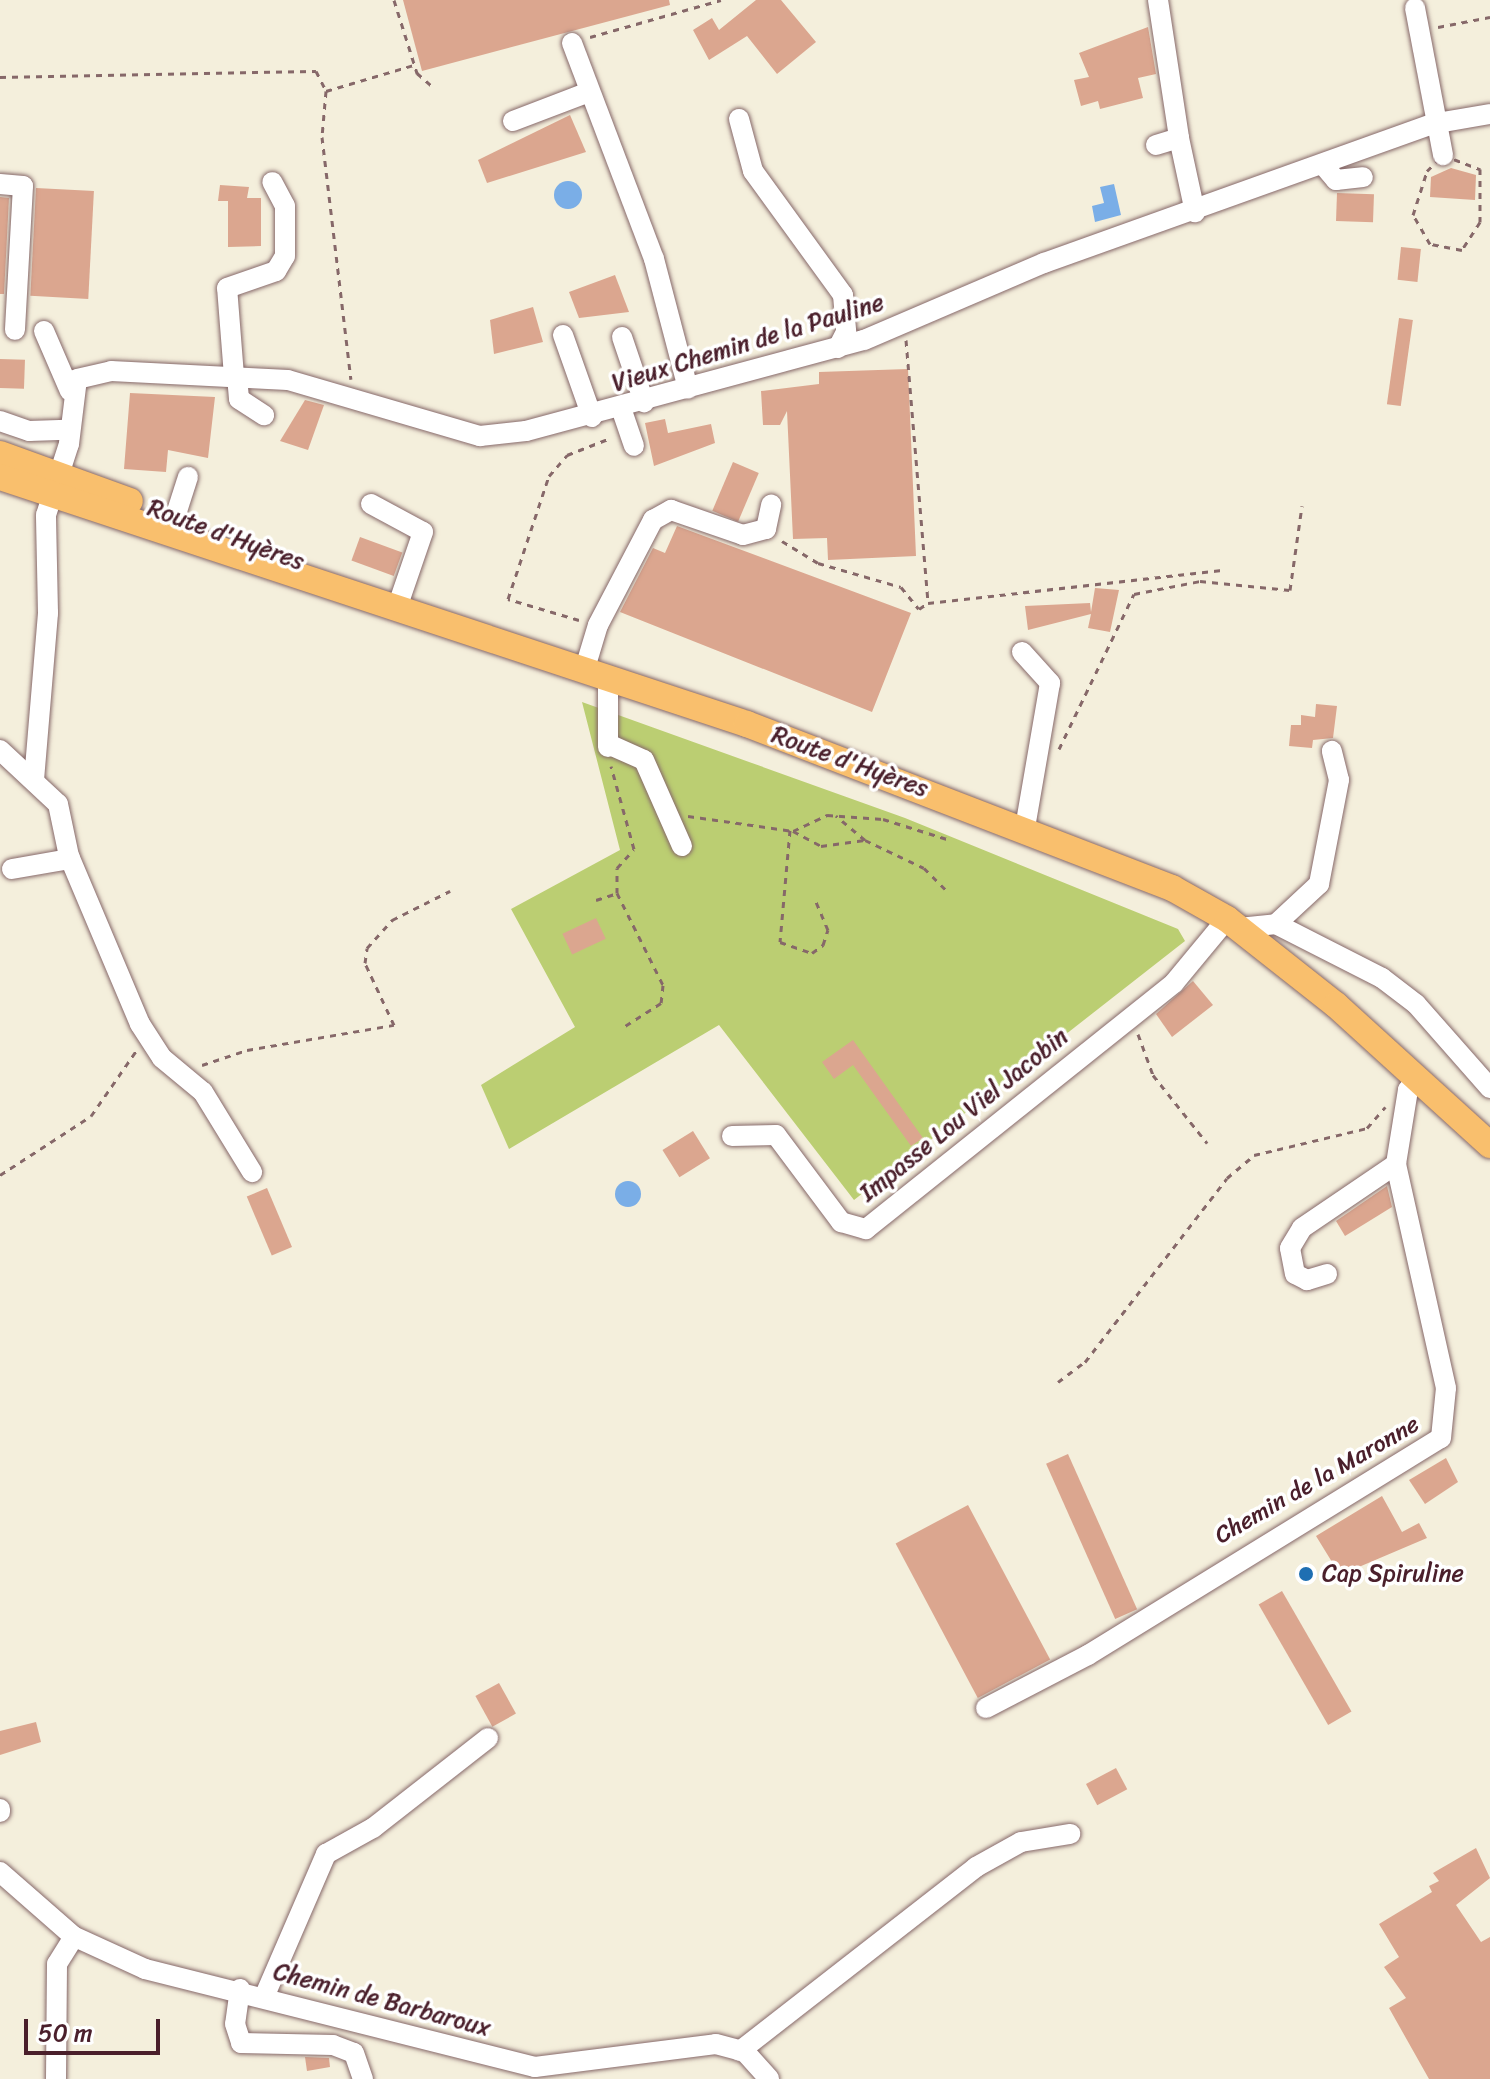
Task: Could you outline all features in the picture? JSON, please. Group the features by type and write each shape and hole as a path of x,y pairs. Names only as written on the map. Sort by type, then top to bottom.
{"main road":[{"name":"Route d'Hyères","path":"0,454 60,476 173,526 400,602 1025,827 1233,923 1417,1078 1490,1145"},
{"name":"Route d'Hyères","path":"0,477 60,476"}],"street":[{"path":"1158,0 1179,138 1195,212"},
{"path":"1415,8 1443,155"},
{"path":"572,43 654,259 688,389"},
{"path":"513,121 589,92"},
{"name":"Vieux Chemin de la Pauline","path":"70,391 77,379 111,371 288,380 480,436 592,417 838,348 889,330 1044,263 1325,167 1435,123 1490,114"},
{"path":"739,119 753,171 843,295 846,332 838,348"},
{"path":"1156,145 1179,138"},
{"path":"1325,167 1336,180 1363,177"},
{"path":"264,415 239,399 227,288 276,271 285,256 285,206 272,182"},
{"path":"0,184 23,186 15,330"},
{"path":"34,780 48,613 46,515 60,476 70,391 44,331"},
{"path":"563,335 592,417"},
{"path":"622,337 644,402"},
{"path":"621,408 634,446"},
{"path":"0,421 29,431 67,430"},
{"path":"173,526 188,477"},
{"path":"371,504 423,532 400,602"},
{"path":"682,846 644,760 608,745 597,672 598,625 653,520 671,510 743,535 766,529 771,505"},
{"path":"1022,652 1050,683 1038,775 1025,827"},
{"path":"0,750 58,804 70,859 140,1024 162,1058 185,1075 252,1172"},
{"path":"1276,924 1319,884 1339,780 1332,751"},
{"path":"12,869 70,859"},
{"path":"1233,923 1276,924 1382,978 1486,1076"},
{"name":"Impasse Lou Viel Jacobin","path":"732,1136 776,1135 841,1222 866,1229 1174,983 1233,923"},
{"name":"Chemin de la Maronne","path":"986,1708 1088,1655 1441,1438 1446,1388 1396,1164 1408,1090 1417,1078"},
{"path":"1327,1274 1307,1280 1295,1274 1290,1248 1302,1228 1396,1164"},
{"path":"265,1995 326,1854 373,1828 488,1738"},
{"path":"769,2079 740,2051 976,1867 1021,1842 1070,1834"},
{"name":"Chemin de Barbaroux","path":"0,1872 74,1937 145,1969 265,1995 535,2067 600,2070 700,2045 740,2051"},
{"path":"56,2079 57,1964 74,1937"},
{"path":"240,1989 235,2024 241,2043 333,2045 354,2053 363,2079"}],"path":[{"path":"394,0 414,65 433,87"},
{"path":"572,43 721,0"},
{"path":"1418,29 1490,17"},
{"path":"326,91 414,65"},
{"path":"0,77 316,71 326,91 322,137 353,398"},
{"path":"1443,155 1480,169 1480,222 1462,250 1430,244 1413,215 1427,171 1443,155"},
{"path":"889,330 912,348 928,603"},
{"path":"598,625 508,599 549,476 567,455 608,439"},
{"path":"1038,775 1052,768 1134,594 1200,581 1290,590 1302,506"},
{"path":"766,529 818,563 872,574 901,587 919,609 928,603 1224,570"},
{"path":"608,745 634,849 620,859 617,893 663,985 661,1003 622,1028"},
{"path":"668,816 731,817 792,831 821,846 865,840"},
{"path":"792,831 836,816 883,819 947,839"},
{"path":"836,816 865,840 924,868 948,892"},
{"path":"792,831 780,942 812,953 823,945 828,930 815,900"},
{"path":"185,1075 247,1050 394,1025 365,963 367,948 392,920 450,891"},
{"path":"596,900 617,893"},
{"path":"1125,1020 1146,1046 1153,1075 1207,1143"},
{"path":"0,1175 91,1116 132,1060 140,1024"},
{"path":"1058,1382 1085,1362 1227,1178 1254,1155 1367,1128 1387,1103"}],"green space":[{"path":"582,702 905,818 1178,929 1185,941 854,1200 719,1025 509,1149 481,1085 575,1027 511,909 620,850"}],"water":[{"path":"568,181 578,185 582,195 578,205 568,209 558,205 554,195 558,185"},
{"path":"1114,184 1121,215 1095,222 1092,206 1104,203 1100,187"},
{"path":"628,1181 637,1185 641,1194 637,1203 628,1207 619,1203 615,1194 619,1185"}],"building":[{"path":"403,0 669,0 670,5 422,71"},
{"path":"756,0 781,0 816,42 777,74 747,36 709,60 693,30 712,18 719,30"},
{"path":"1148,27 1156,74 1138,78 1143,98 1100,109 1098,101 1081,106 1074,80 1089,77 1079,53"},
{"path":"570,115 586,152 487,183 478,160"},
{"path":"1451,168 1476,175 1475,200 1430,197 1431,177"},
{"path":"220,185 249,187 247,198 261,198 261,246 228,247 228,201 218,201"},
{"path":"36,188 94,191 88,299 30,296"},
{"path":"1337,193 1374,194 1373,222 1336,221"},
{"path":"0,197 9,198 4,294 0,294"},
{"path":"1401,247 1421,249 1417,282 1398,280"},
{"path":"615,275 629,312 579,318 569,292"},
{"path":"533,307 543,342 494,354 490,320"},
{"path":"1399,318 1413,320 1401,406 1387,404"},
{"path":"0,359 25,360 24,389 0,388"},
{"path":"908,369 916,556 828,560 827,538 793,539 787,411 780,425 763,425 761,391 819,384 819,372"},
{"path":"130,393 215,397 208,458 168,450 166,472 124,469"},
{"path":"305,400 324,405 308,450 280,441"},
{"path":"665,419 668,433 711,424 715,443 654,466 645,423"},
{"path":"733,462 759,473 738,522 712,511"},
{"path":"677,526 911,613 872,712 620,612 653,548 665,553"},
{"path":"360,537 402,552 394,576 351,560"},
{"path":"1095,588 1119,590 1110,632 1088,628 1091,614 1028,630 1025,606 1090,603 1091,612"},
{"path":"1316,704 1337,706 1333,738 1313,740 1312,748 1289,746 1291,725 1301,725 1301,715 1315,717"},
{"path":"596,918 606,939 572,954 562,934"},
{"path":"1193,981 1213,1005 1172,1037 1156,1014"},
{"path":"853,1040 923,1138 911,1146 853,1065 834,1079 822,1062"},
{"path":"693,1131 710,1158 679,1177 662,1150"},
{"path":"1387,1186 1392,1207 1345,1236 1336,1221"},
{"path":"267,1188 292,1247 272,1256 247,1197"},
{"path":"1068,1454 1137,1609 1115,1619 1046,1464"},
{"path":"1446,1458 1458,1482 1425,1504 1409,1480"},
{"path":"1382,1496 1402,1532 1419,1523 1427,1538 1340,1575 1316,1536"},
{"path":"968,1505 1050,1660 978,1698 896,1543"},
{"path":"1282,1591 1352,1711 1328,1725 1259,1604"},
{"path":"499,1683 516,1714 492,1727 475,1696"},
{"path":"36,1722 41,1742 0,1755 0,1731"},
{"path":"1116,1768 1127,1789 1097,1805 1086,1784"},
{"path":"1476,1848 1490,1878 1456,1905 1481,1942 1490,1937 1490,2079 1429,2079 1389,2008 1406,1998 1384,1967 1399,1957 1379,1924 1432,1892 1429,1886 1439,1881 1433,1873"},
{"path":"305,2057 329,2058 330,2067 307,2071"}],"place":[{"name":"Cap Spiruline","path":"1306,1574"}]}
